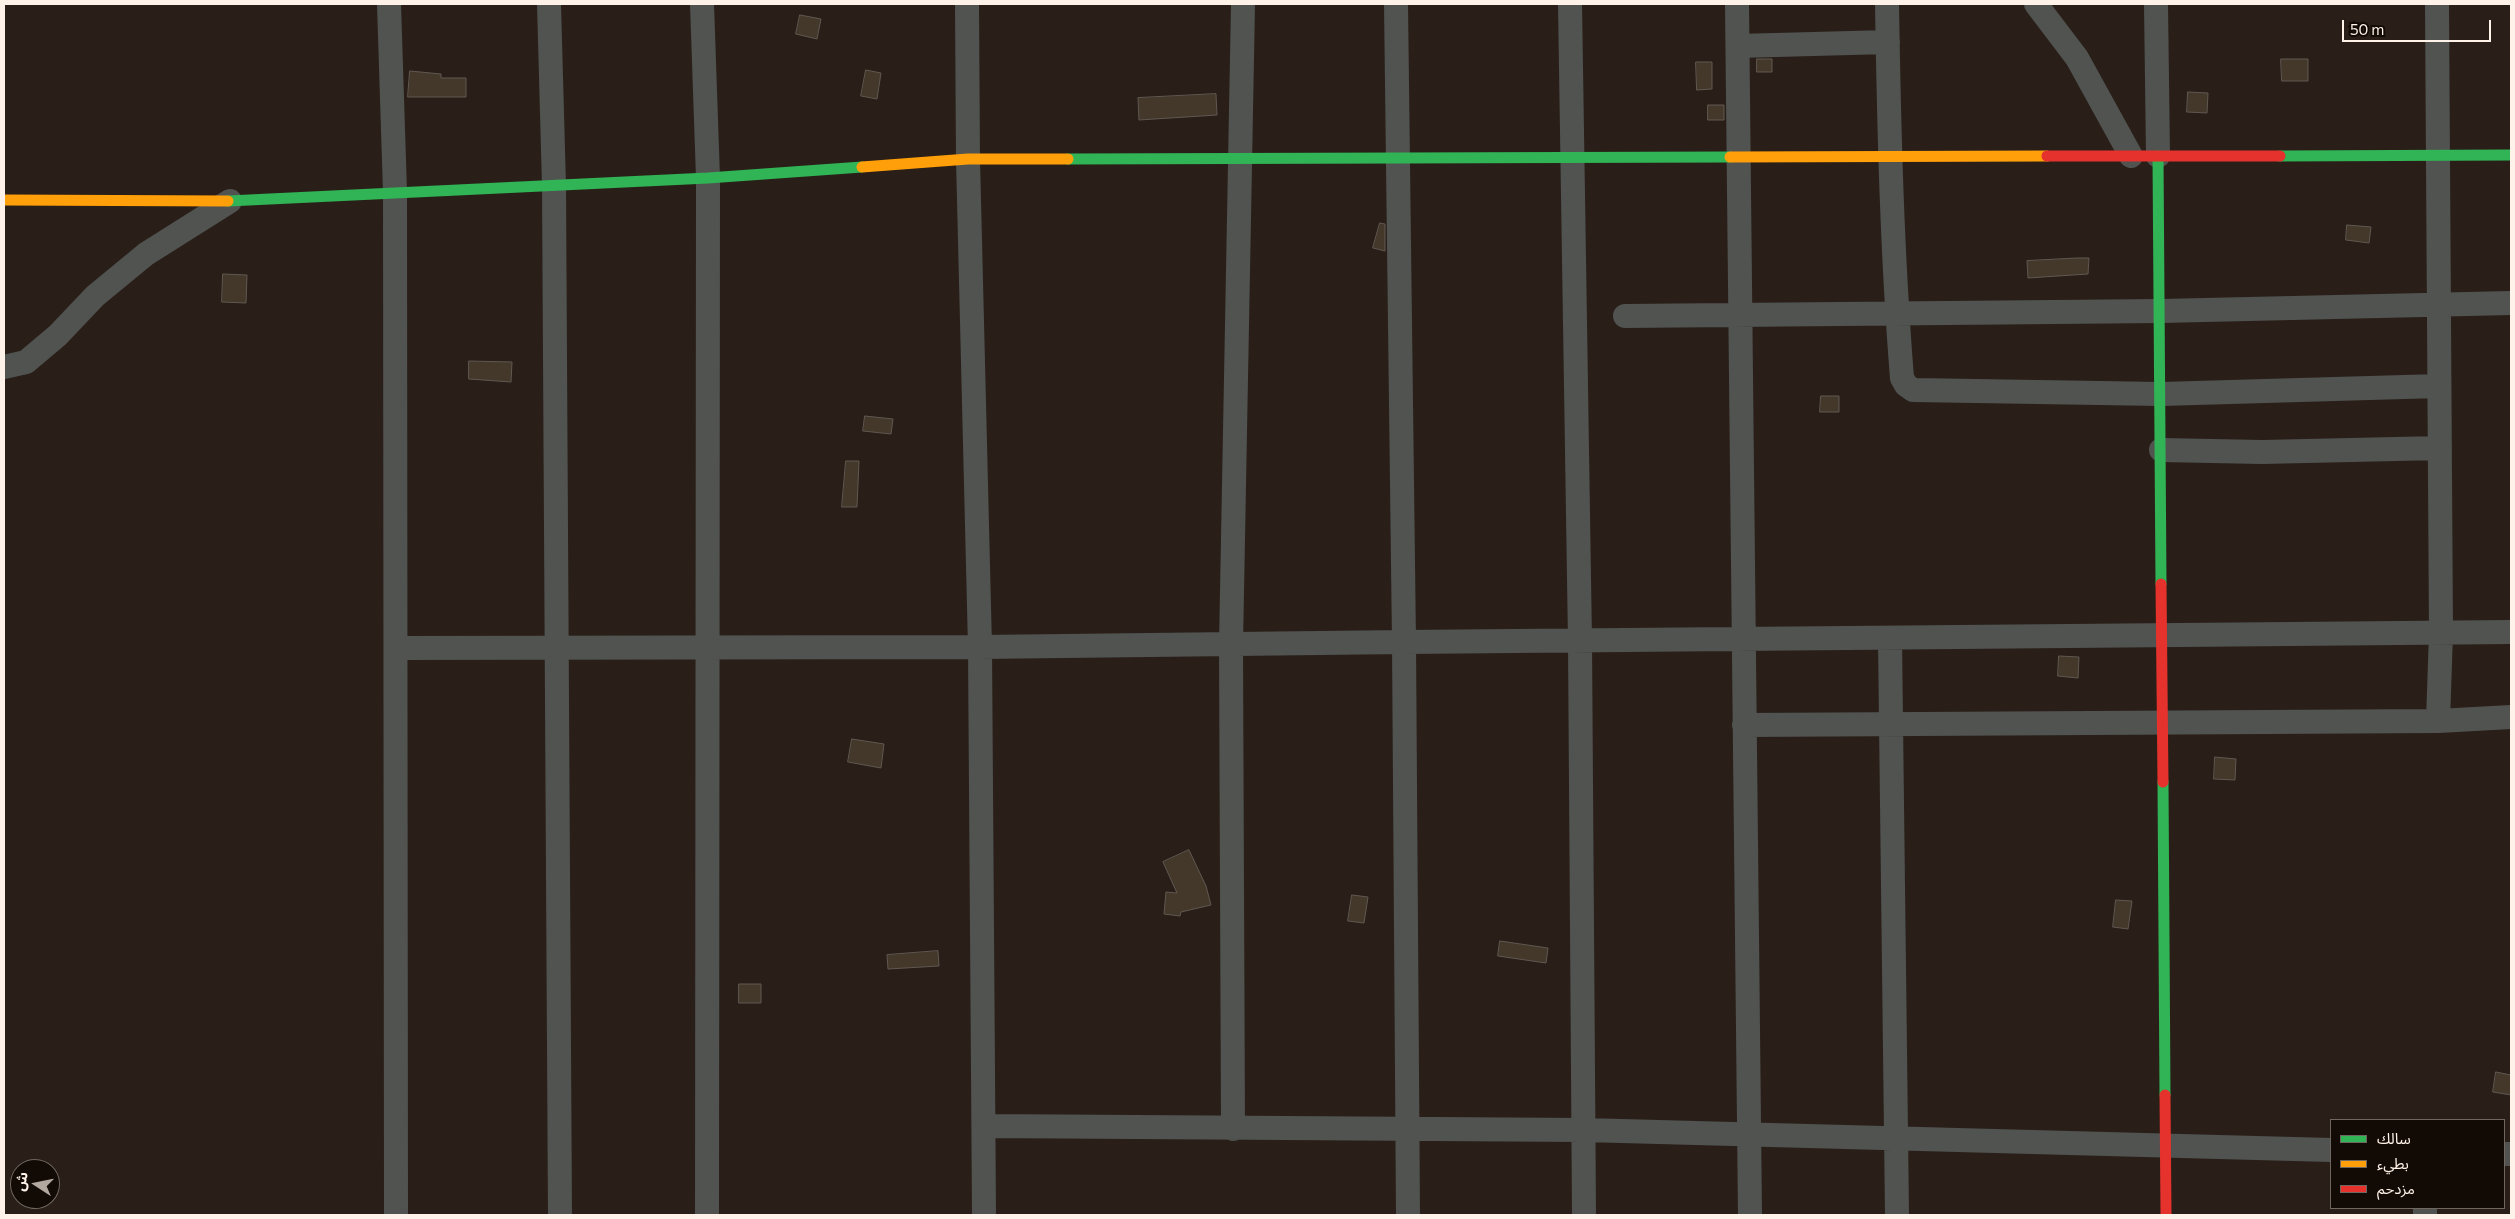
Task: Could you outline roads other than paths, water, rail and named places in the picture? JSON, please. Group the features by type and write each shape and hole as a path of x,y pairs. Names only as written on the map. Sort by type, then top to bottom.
{"street":[{"path":"389,4 395,192 397,648 396,1215"},
{"path":"550,4 554,186 560,1215"},
{"path":"702,4 708,178 707,1215"},
{"path":"967,4 968,159 980,648 985,1126 984,1215"},
{"path":"1233,1129 1231,646 1243,4"},
{"path":"1396,4 1409,1129 1408,1215"},
{"path":"1570,4 1580,641 1584,1215"},
{"path":"1737,4 1750,1215"},
{"path":"1887,4 1890,156 1897,312 1902,378 1906,385 1913,390 2161,394 2439,386"},
{"path":"2036,4 2076,58 2131,156"},
{"path":"2156,4 2161,310 2166,1215"},
{"path":"2437,4 2441,633 2438,721"},
{"path":"1738,46 1888,42"},
{"path":"4,200 230,201 708,178 968,159 2511,154"},
{"path":"4,368 26,362 58,336 94,296 146,254 230,201"},
{"path":"1625,316 1741,313 2161,310 2511,303"},
{"path":"2161,450 2262,452 2440,448"},
{"path":"397,648 980,648 1079,645 1231,646 1404,642 2511,632"},
{"path":"1890,639 1897,1215"},
{"path":"1744,725 2438,721 2511,717"},
{"path":"985,1126 1584,1130 2330,1150"}]}
